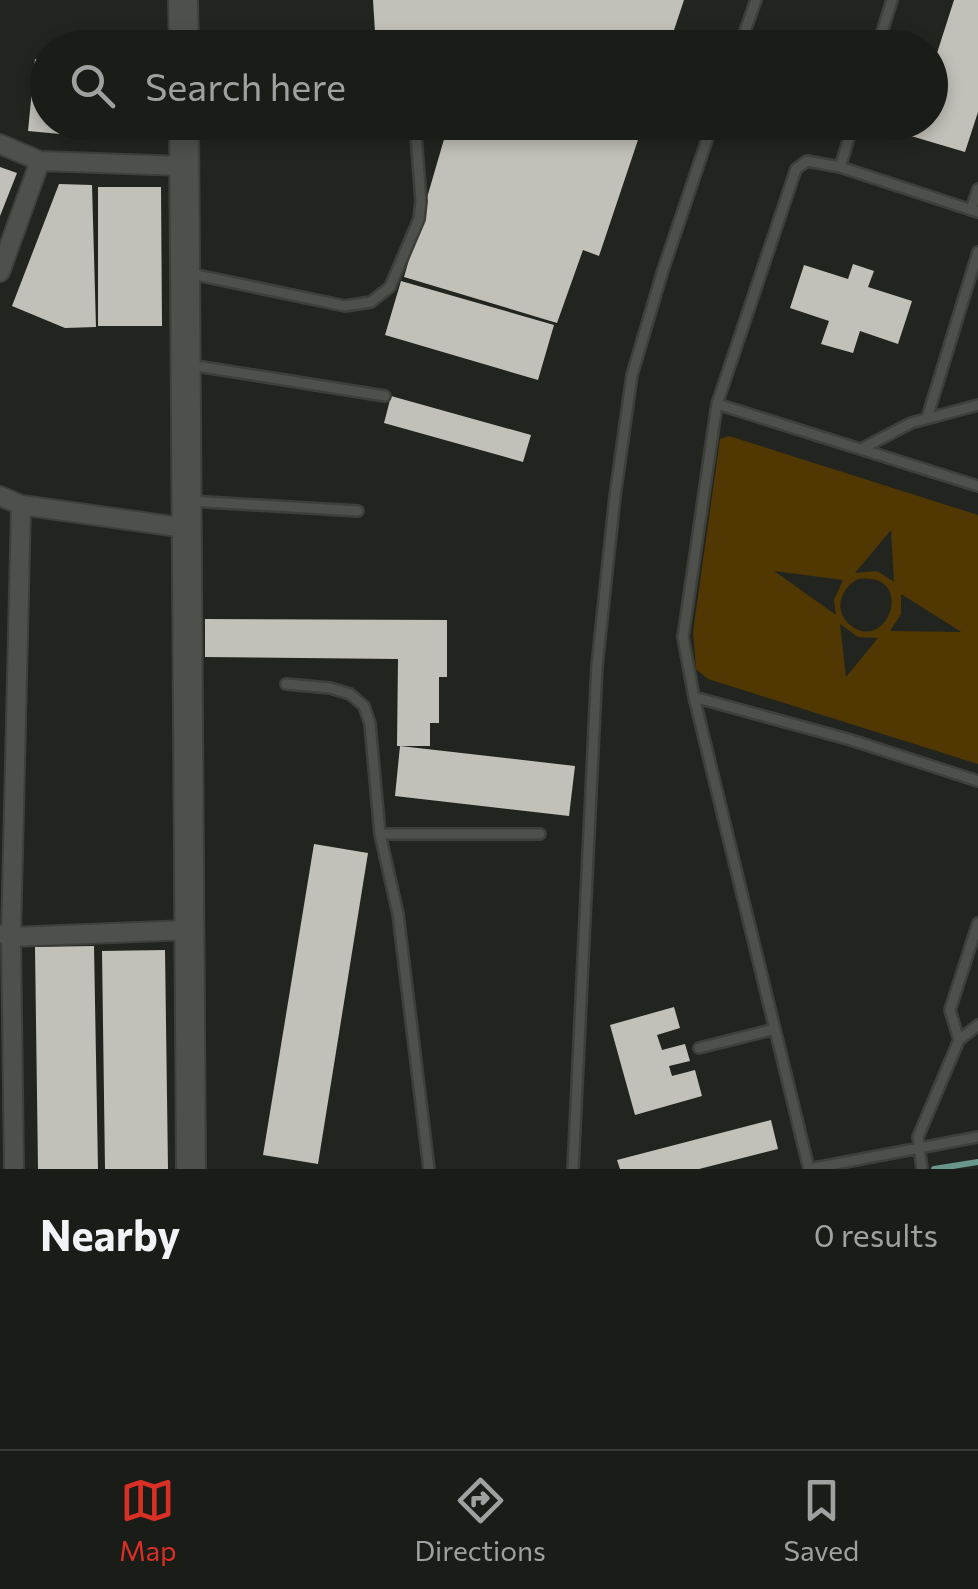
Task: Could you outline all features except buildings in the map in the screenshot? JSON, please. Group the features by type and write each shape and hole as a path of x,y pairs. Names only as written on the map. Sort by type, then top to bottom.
{"street":[{"path":"183,0 184,30"},
{"path":"184,140 190,1169"},
{"path":"0,144 40,161 184,166"},
{"path":"0,272 40,161"},
{"path":"0,496 20,505 186,515"},
{"path":"14,1169 6,934 20,505"},
{"path":"6,934 188,930"}],"lane":[{"path":"745,30 756,0"},
{"path":"883,30 892,0"},
{"path":"185,273 345,306 371,302 390,287 419,219 416,140"},
{"path":"573,1169 598,666 618,479 632,375 662,270 708,140"},
{"path":"840,167 848,140"},
{"path":"978,189 974,211 840,167 807,160 796,168 717,404 683,637 694,697 809,1169 978,1137"},
{"path":"928,418 978,252"},
{"path":"186,364 385,396"},
{"path":"717,404 978,486"},
{"path":"861,449 911,422 978,405"},
{"path":"186,515 358,511"},
{"path":"286,684 350,694 364,706 370,724 380,834 398,914 429,1169"},
{"path":"694,697 850,740 978,781"},
{"path":"380,834 540,834"},
{"path":"958,1040 950,1010 978,923"},
{"path":"922,1165 918,1137 958,1040 978,1025"},
{"path":"700,1048 775,1029"},
{"path":"855,1159 867,1169"}],"shaded area":[{"path":"729,436 978,515 978,764 708,679 696,669 693,632 720,439","holes":["891,530 894,582 877,571 855,573","774,571 843,580 834,600 836,615","858,579 876,580 887,587 892,598 890,611 875,630 863,631 849,624 841,612 843,593","901,594 961,632 890,631 901,614","840,624 858,637 878,638 846,677"]}],"waterway":[{"path":"934,1169 978,1162"}]}
